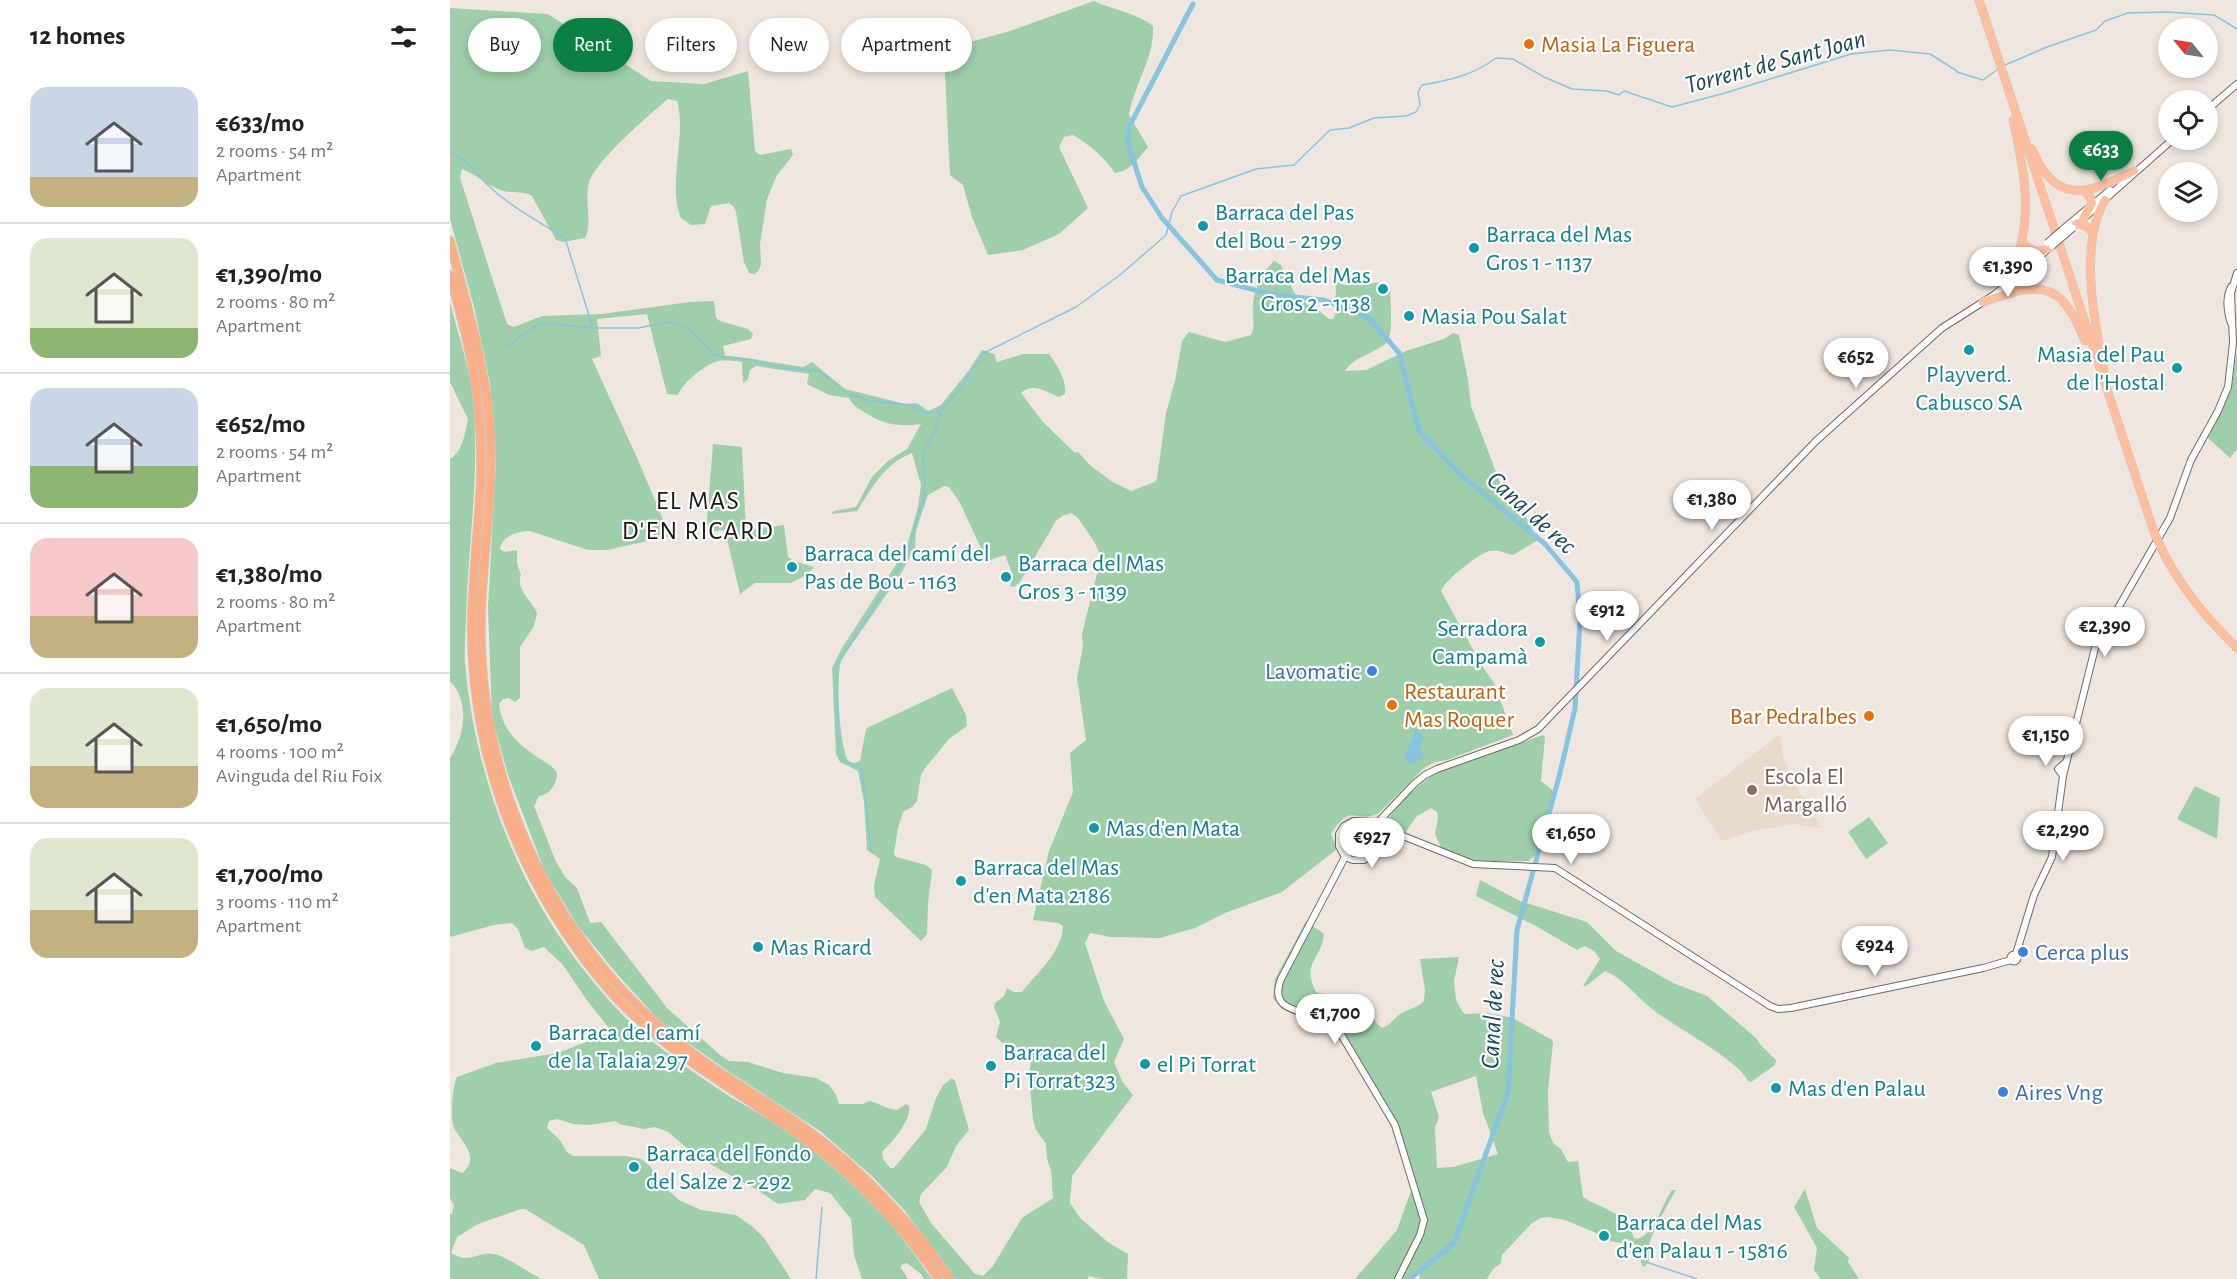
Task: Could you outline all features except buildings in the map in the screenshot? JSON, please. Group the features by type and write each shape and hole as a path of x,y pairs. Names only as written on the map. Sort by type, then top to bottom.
{"highway":[{"path":"1979,0 2154,532 2186,592 2237,648"},
{"path":"2003,75 2033,151 2045,175 2056,185 2065,189 2084,191 2134,171"},
{"path":"2003,75 2022,161 2024,214 2023,243 2016,262 2005,280"},
{"path":"2059,233 2076,224 2091,206 2090,197 2084,191"},
{"path":"2105,200 2092,232 2091,265 2097,332 2110,403"},
{"path":"2076,224 2087,227 2092,232"},
{"path":"450,241 480,355 490,430 489,506 481,616 485,694 496,757 510,804 527,846 570,923 600,964 636,1003 681,1045 808,1130 853,1166 904,1218 950,1279"},
{"path":"2023,243 2035,254"},
{"path":"2051,245 2035,254 2019,274 2023,284 2054,294 2068,306 2081,330 2110,403"},
{"path":"450,275 472,361 480,428 480,504 472,617 472,648 477,701 486,751 500,801 532,876 576,948 603,982 633,1013 674,1051 828,1157 895,1221 939,1279"},
{"path":"1983,302 2032,288"}],"street":[{"path":"2218,100 2237,84"},
{"path":"2076,224 2091,206 2160,150"},
{"path":"1968,310 1983,302 2019,274 2105,200 2125,179"},
{"path":"2051,245 2059,233"},
{"path":"1398,1279 1423,1228 1422,1213 1395,1125 1336,1026 1321,1017 1286,1007 1280,1003 1277,996 1277,988 1281,979 1345,856 1425,775 1529,735 1576,691 1816,441 1942,328 1968,310 2035,254"},
{"path":"1359,861 1345,856 1339,846 1344,826 1353,821 1372,822 1473,864 1555,868 1778,1009 1997,964 2013,957 2034,896 2052,857 2058,829 2063,776 2095,648 2170,518 2191,460 2218,411 2228,387 2235,329 2227,295 2234,284 2237,273"},
{"path":"1375,825 1379,840"},
{"path":"1332,882 1351,863 1373,855 1379,840 1388,830"}],"shaded area":[{"name":"Escola El Margalló","path":"1780,734 1783,757 1790,777 1822,829 1794,824 1755,830 1722,841 1695,799"}],"green space":[{"path":"1094,1 1133,15 1153,26 1151,49 1129,115 1148,147 1129,167 1115,173 1085,143 1073,135 1064,137 1059,147 1088,208 1059,234 1023,250 988,255 972,217 963,185 950,175 945,72 972,72 972,42 1010,31"},
{"path":"450,8 548,14 554,18 553,72 633,72 633,69 651,81 704,84 748,71 755,151 760,155 791,149 793,155 777,175 767,199 760,244 761,264 755,274 749,273 744,262 736,212 729,203 711,206 705,224 691,225 681,218 676,191 680,129 677,101 668,99 648,116 612,151 593,174 588,190 588,225 585,238 563,242 556,240 532,196 500,190 462,169 460,178 507,324 514,327 542,316 602,314 714,301 716,318 748,329 753,334 751,339 723,346 725,356 803,367 812,362 845,389 905,404 917,403 928,411 941,405 982,350 994,354 997,362 1023,354 1049,354 1063,378 1065,394 1059,397 1035,388 1021,393 1043,422 1075,453 1078,452 1091,466 1111,481 1131,491 1155,482 1157,478 1166,413 1175,381 1182,341 1189,332 1225,342 1251,335 1254,325 1253,301 1256,288 1274,261 1281,265 1299,300 1312,305 1329,319 1333,319 1335,315 1336,282 1344,285 1362,282 1388,286 1391,309 1389,339 1383,346 1354,362 1345,371 1366,370 1406,351 1444,339 1453,333 1459,335 1471,406 1502,488 1510,486 1538,540 1513,555 1495,550 1484,553 1455,575 1441,591 1482,666 1494,683 1513,735 1447,760 1435,762 1424,768 1379,813 1364,817 1354,815 1344,818 1331,834 1337,849 1282,892 1225,913 1195,928 1160,938 1111,937 1090,933 1085,943 1104,1001 1124,1039 1114,1062 1122,1081 1133,1095 1072,1176 1070,1203 1081,1219 1109,1243 1128,1254 1127,1279 1102,1279 1089,1276 1088,1279 955,1279 905,1211 873,1177 820,1131 678,1036 657,1018 616,973 578,926 545,872 508,775 492,717 488,607 496,462 490,383 474,307 450,219","holes":["647,314 667,394 678,395 689,380 713,363 721,360 742,362 743,383 748,379 750,370 756,366 809,374 807,384 829,395 849,398 856,407 879,420 899,425 921,424 907,449 888,461 872,477 856,507 834,511 831,514 857,511 886,470 912,453 921,485 918,507 906,549 842,648 832,668 836,754 840,762 858,771 864,802 867,850 880,859 874,886 875,897 921,941 927,934 932,870 926,865 896,857 894,853 898,828 903,812 917,801 921,774 949,739 967,726 966,715 952,688 866,729 860,761 854,763 848,761 842,740 839,712 841,660 900,575 915,548 916,531 928,495 944,486 949,487 959,501 987,561 1005,555 1013,575 1010,586 1014,587 1020,582 1056,521 1071,513 1078,518 1095,543 1101,558 1082,634 1083,646 1077,678 1086,740 1070,753 1073,792 1049,851 1033,920 1058,923 1063,926 1062,935 1054,953 1022,992 1014,992 1007,988 1004,996 995,1003 994,1007 1000,1022 996,1037 1009,1049 1025,1046 1031,1060 1029,1078 1033,1119 1036,1130 1046,1144 1053,1198 1022,1218 993,1266 983,1276 975,1274 931,1223 919,1202 921,1194 947,1167 956,1146 969,1130 955,1081 952,1078 943,1085 936,1098 926,1129 894,1168 890,1168 883,1159 882,1152 904,1124 909,1111 909,1106 906,1104 897,1110 869,1101 863,1104 839,1104 829,1085 816,1078 783,1073 748,1062 729,1061 720,1055 667,1008 601,922 590,923 577,888 566,878 556,862 534,806 539,796 552,788 557,773 513,737 501,714 499,704 503,699 509,698 515,702 520,698 520,647 534,626 537,613 520,585 521,575 517,563 517,550 505,552 500,549 501,544 516,533 530,531 588,550 607,550 670,536 592,359 601,356 597,319"]},
{"path":"450,302 468,370 474,411 475,462 465,651 470,706 490,790 504,831 522,870 542,909 565,945 612,1004 628,1020 686,1067 770,1120 834,1168 890,1223 932,1279 924,1279 907,1263 901,1265 901,1268 908,1279 862,1279 854,1255 851,1219 830,1193 815,1189 805,1200 778,1204 699,1158 668,1132 655,1127 644,1129 619,1124 616,1121 589,1125 573,1124 557,1119 549,1121 547,1128 573,1156 626,1156 641,1159 650,1166 661,1184 679,1200 701,1210 736,1215 764,1238 791,1279 599,1279 584,1245 525,1209 521,1209 478,1224 457,1237 451,1253 463,1258 488,1254 499,1255 542,1279 450,1279 450,1214 452,1214 454,1205 450,1198 450,1168 462,1173 470,1162 468,1150 453,1124 453,1095 457,1077 496,1063 558,1053 612,1032 563,965 544,947 532,951 525,948 518,929 512,923 494,925 450,937 450,758 462,729 463,708 461,698 450,681 450,459 461,447 468,419 450,382"},
{"path":"2237,351 2237,449 2230,458 2208,438 2231,390"},
{"path":"713,444 742,447 746,530 784,525 788,557 814,567 808,574 791,583 755,583 740,594 725,530 706,532"},
{"path":"1543,735 1545,737 1541,781 1555,792 1541,851 1528,861 1477,862 1441,848 1435,834 1437,812 1431,808 1416,817 1405,833 1387,827 1386,822 1404,798 1435,773"},
{"path":"2195,786 2220,798 2217,839 2177,819"},
{"path":"1869,817 1888,843 1866,859 1848,832"},
{"path":"1480,880 1520,901 1587,922 1616,951 1673,983 1707,996 1756,1038 1775,1059 1775,1065 1751,1082 1748,1081 1732,1063 1652,1009 1612,974 1605,971 1583,986 1600,959 1594,951 1585,946 1577,950 1536,926 1476,896"},
{"path":"1306,921 1324,934 1311,968 1312,982 1316,992 1362,1001 1382,1028 1405,1011 1424,1001 1425,990 1420,959 1459,957 1454,981 1456,1000 1465,1014 1488,1013 1513,1018 1552,1040 1548,1091 1549,1132 1553,1143 1561,1149 1568,1162 1578,1161 1583,1197 1620,1217 1637,1239 1653,1226 1670,1193 1676,1190 1653,1233 1649,1246 1649,1260 1644,1267 1641,1261 1645,1249 1638,1245 1608,1241 1596,1233 1565,1220 1548,1217 1540,1218 1531,1224 1502,1255 1501,1263 1493,1269 1487,1279 1419,1279 1420,1273 1417,1272 1410,1279 1355,1279 1397,1230 1412,1188 1384,1106 1331,1028 1282,1009 1273,998 1275,979","holes":["1476,1076 1483,1113 1498,1154 1453,1167 1437,1168 1435,1128 1439,1117 1431,1092"]},
{"path":"1805,1189 1817,1228 1849,1258 1848,1262 1859,1279 1821,1279 1814,1270 1817,1248 1794,1207"}],"water":[{"path":"1416,729 1424,737 1420,746 1423,757 1410,765 1404,758"}],"waterway":[{"name":"Canal de rec","path":"1193,4 1129,127 1128,143 1142,187 1162,218 1217,280 1274,295 1324,300 1369,318 1399,353 1419,431 1461,475 1545,544 1577,582 1580,620 1575,708 1560,773 1517,930 1508,1092 1454,1243 1410,1279"},
{"name":"Torrent de Sant Joan","path":"2005,65 2096,30 2105,21 2128,13 2167,12 2214,15 2237,29"},
{"name":"Torrent de Sant Joan","path":"506,347 540,323 595,328 638,328 669,322 689,329 714,355 752,360 778,367 819,371 849,394 868,400 909,405 927,414 942,410 984,353 1076,307 1120,275 1166,235 1172,212 1181,196 1256,169 1294,165 1330,130 1349,128 1374,118 1406,116 1416,112 1420,105 1418,92 1422,85 1461,76 1479,69 1496,58 1513,59 1544,77 1572,89 1607,91 1619,95 1624,91 1672,107 1851,54 1890,50 1930,54 1957,71"},
{"name":"Torrent de Sant Joan","path":"1957,72 1983,80 1998,69"},
{"path":"450,153 464,160 491,188 511,204 565,238 592,325"},
{"path":"871,850 862,769 845,761 839,753 836,667 902,563 912,540 925,496 923,454 934,434 941,412"},
{"path":"816,1279 822,1207"},
{"path":"1646,1262 1697,1279"}],"place":[{"name":"Masia La Figuera","path":"1529,44"},
{"name":"Barraca del Pas del Bou - 2199","path":"1203,226"},
{"name":"Barraca del Mas Gros 1 - 1137","path":"1474,248"},
{"name":"Barraca del Mas Gros 2 - 1138","path":"1383,289"},
{"name":"Masia Pou Salat","path":"1409,316"},
{"name":"Playverd. Cabusco SA","path":"1969,350"},
{"name":"Masia del Pau de l'Hostal","path":"2177,368"},
{"name":"Barraca del camí del Pas de Bou - 1163","path":"792,567"},
{"name":"Barraca del Mas Gros 3 - 1139","path":"1006,577"},
{"name":"Serradora Campamà","path":"1540,642"},
{"name":"Lavomatic","path":"1372,671"},
{"name":"Restaurant Mas Roquer","path":"1392,705"},
{"name":"Bar Pedralbes","path":"1869,716"},
{"name":"Escola El Margalló","path":"1752,790"},
{"name":"Mas d'en Mata","path":"1094,828"},
{"name":"Barraca del Mas d'en Mata 2186","path":"961,881"},
{"name":"Mas Ricard","path":"758,947"},
{"name":"Cerca plus","path":"2023,952"},
{"name":"Barraca del camí de la Talaia 297","path":"536,1046"},
{"name":"el Pi Torrat","path":"1145,1064"},
{"name":"Barraca del Pi Torrat 323","path":"991,1066"},
{"name":"Mas d'en Palau","path":"1776,1088"},
{"name":"Aires Vng","path":"2003,1092"},
{"name":"Barraca del Fondo del Salze 2 - 292","path":"634,1167"},
{"name":"Barraca del Mas d'en Palau 1 - 15816","path":"1604,1236"}],"district":[{"name":"EL MAS D'EN RICARD","path":"698,515"}]}
